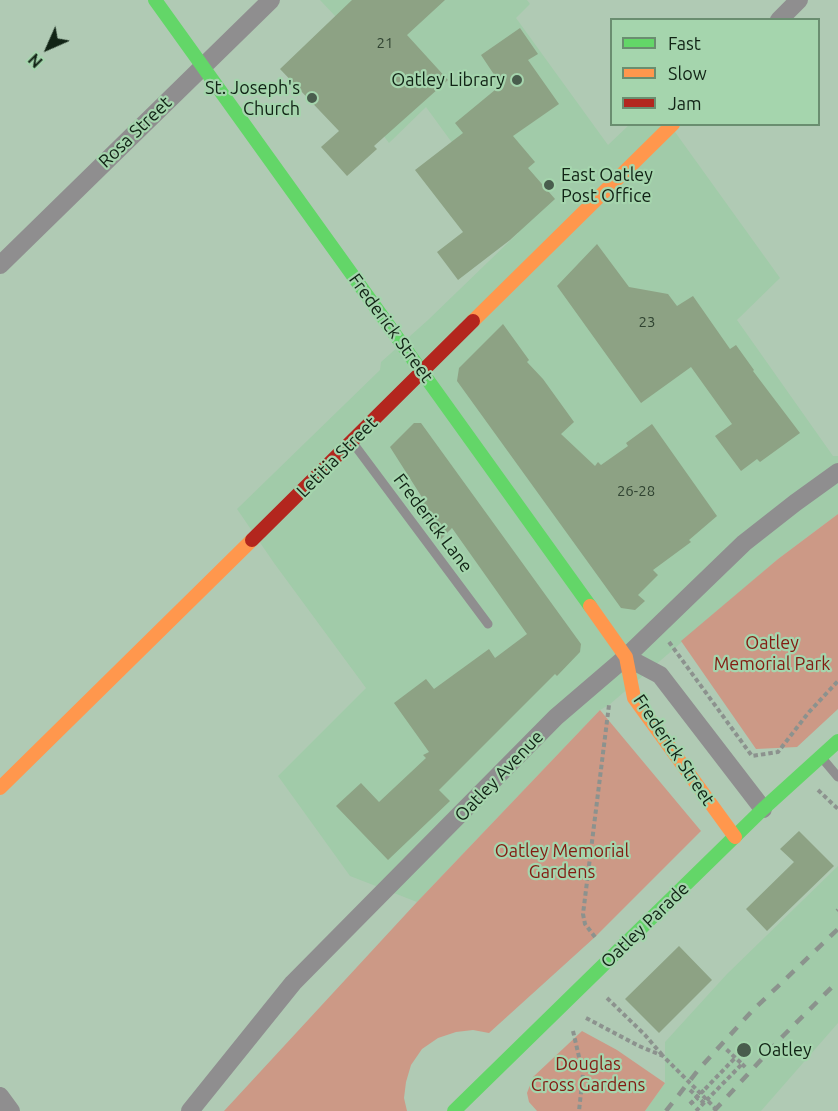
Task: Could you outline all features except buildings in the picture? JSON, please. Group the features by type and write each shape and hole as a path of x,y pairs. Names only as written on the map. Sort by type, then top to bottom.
{"street":[{"name":"Frederick Street","path":"155,0 626,657 634,698 735,837"},
{"name":"Rosa Street","path":"0,265 271,0"},
{"path":"781,18 799,0"},
{"name":"Letitia Street","path":"0,788 671,126"},
{"name":"Oatley Avenue","path":"190,1111 275,1004 332,942 556,717 626,657 744,543 838,472"},
{"name":"Frederick Street","path":"626,657 660,675 763,809"},
{"name":"Oatley Parade","path":"454,1111 473,1101 763,809 838,741"},
{"path":"0,1096 10,1111"}],"lane":[{"name":"Frederick Lane","path":"352,442 488,624"},
{"path":"820,757 838,777"}],"path":[{"path":"657,626 752,756 778,752 809,712 838,681"},
{"path":"595,937 585,924 583,915 609,705"},
{"path":"818,790 838,809"},
{"path":"607,998 699,1095 718,1111"},
{"path":"586,1018 663,1056"},
{"path":"573,1031 583,1074 579,1111"},
{"path":"725,1048 747,1069"},
{"path":"690,1104 735,1058"},
{"path":"696,1111 742,1064"},
{"path":"690,1090 699,1095 704,1103"}],"shaded area":[{"path":"320,0 527,0 530,4 516,18 608,145 628,126 671,126 780,278 737,320 833,456 838,456 838,514 778,559 609,705 600,710 417,902 350,876 278,776 366,688 237,509 380,370 381,362 518,233 426,107 389,143 355,97 384,68"},
{"path":"838,866 838,1023 761,1111 645,1111 665,1083 665,1042 727,974"}],"green space":[{"name":"Oatley Memorial Park","path":"838,514 838,709 797,747 756,749 681,641 778,559"},
{"name":"Oatley Memorial Gardens","path":"600,710 701,831 595,937 489,1033 473,1030 456,1032 438,1038 422,1049 411,1065 406,1082 404,1098 407,1111 224,1111 417,902"},
{"name":"Douglas Cross Gardens","path":"582,1031 617,1050 665,1083 645,1111 537,1111 529,1102 527,1093 533,1077"}],"railway":[{"path":"666,1111 699,1069 752,1011 838,929"},
{"path":"714,1111 782,1037 838,981"}],"traffic: fast":[{"path":"155,0 590,606"},
{"path":"454,1111 763,809 838,741"}],"traffic: slow":[{"path":"473,321 671,126"},
{"path":"0,788 252,540"},
{"path":"590,606 626,657 634,698 735,837"}],"traffic: jam":[{"path":"252,540 473,321"}],"place":[{"name":"Oatley Library","path":"517,80"},
{"name":"St. Joseph's Church","path":"312,98"},
{"name":"East Oatley Post Office","path":"549,185"},
{"name":"Oatley","path":"744,1050"}]}
